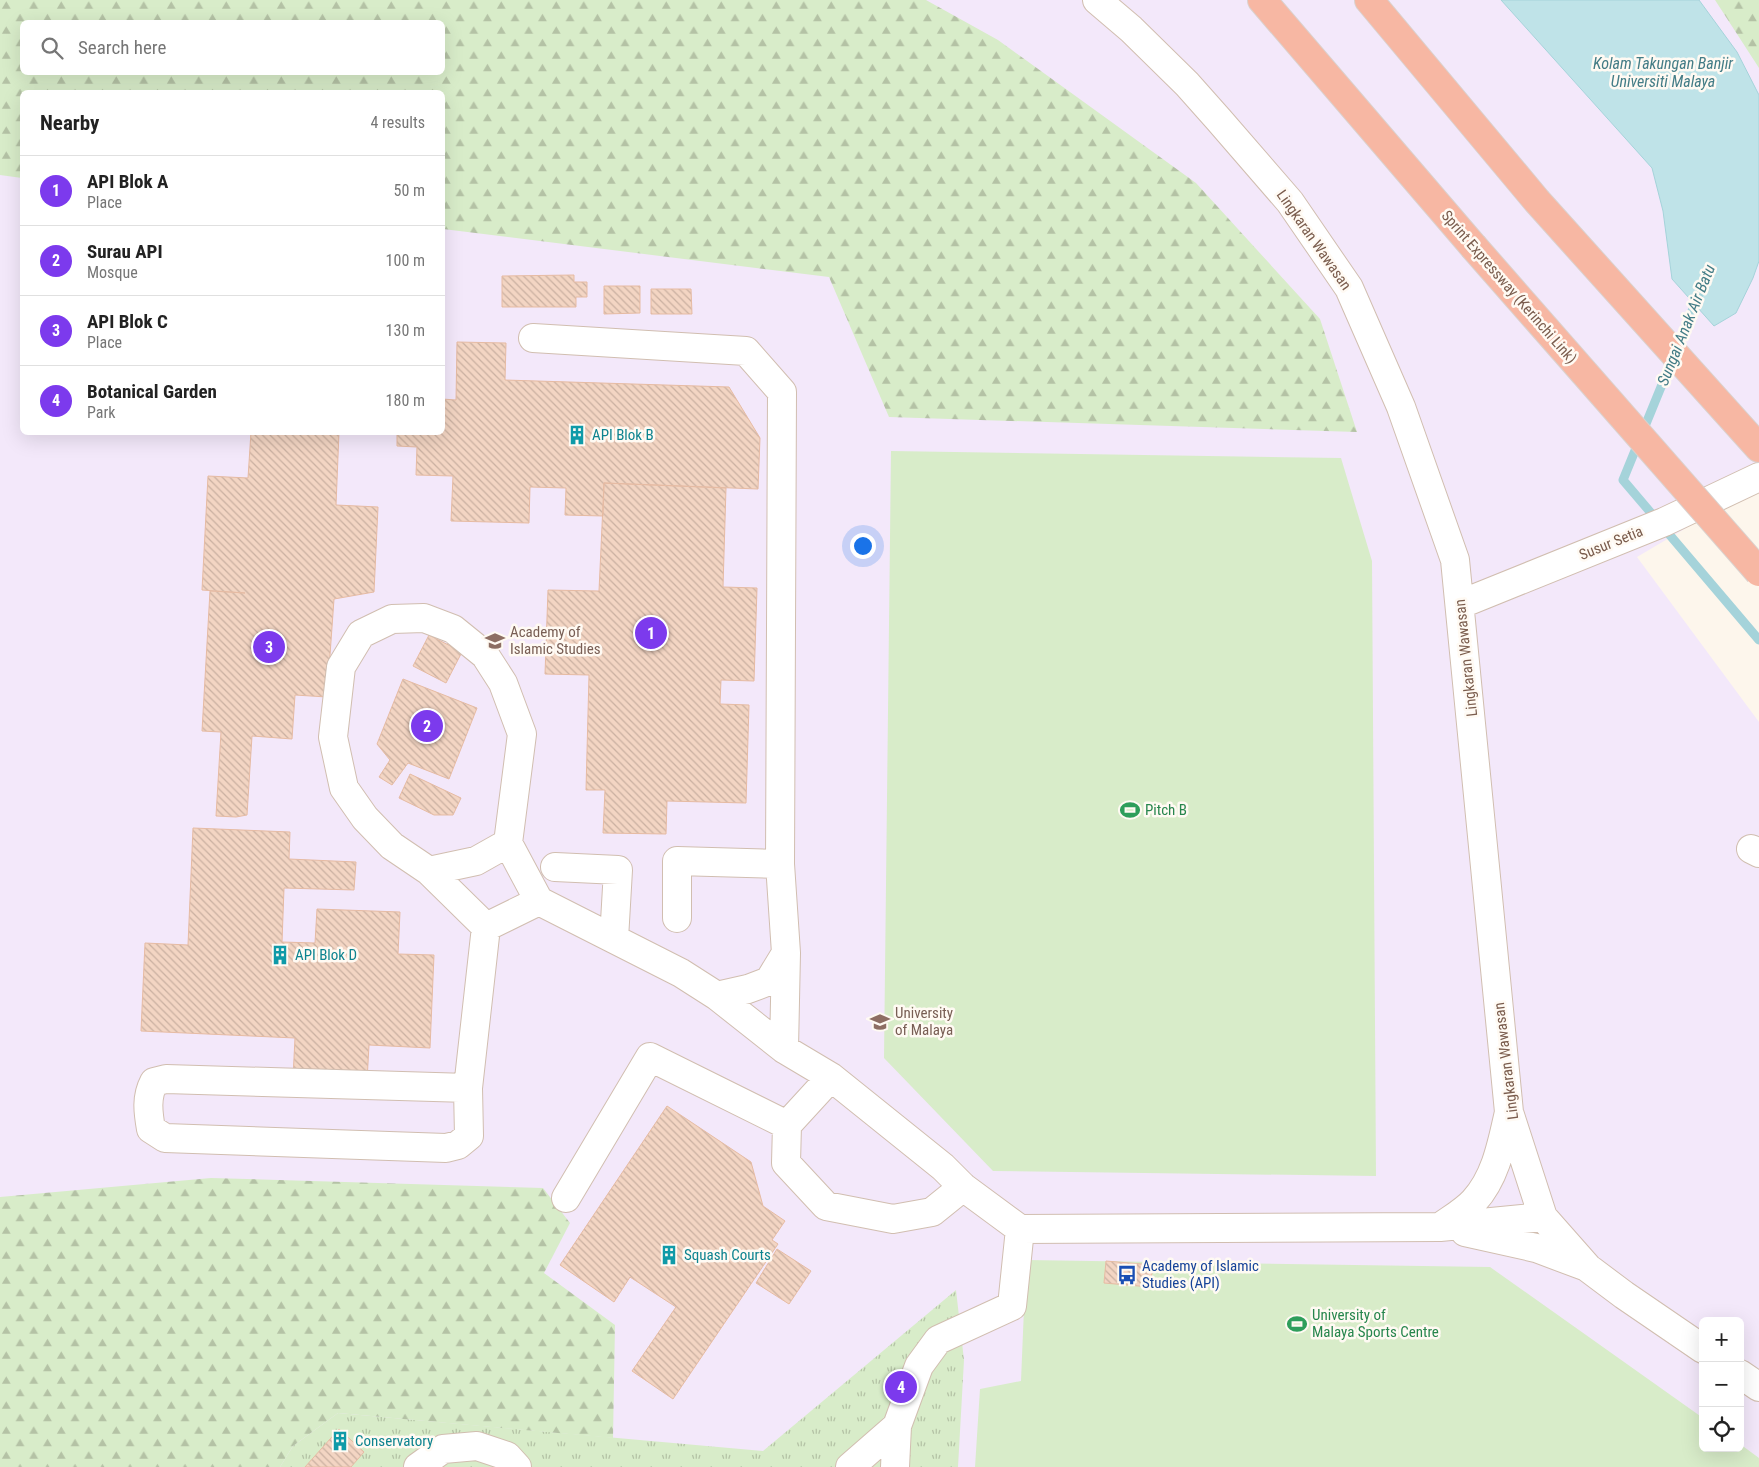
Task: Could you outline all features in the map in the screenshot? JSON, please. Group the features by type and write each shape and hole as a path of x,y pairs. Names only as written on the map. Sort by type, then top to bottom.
{"highway":[{"name":"Sprint Expressway (Kerinchi Link)","path":"1262,0 1473,246 1759,572"},
{"path":"1369,0 1536,201 1759,448"}],"street":[{"name":"Lingkaran Wawasan","path":"1100,1 1187,84 1219,120 1290,202 1349,288 1401,407 1456,560 1510,1112 1543,1217 1588,1268 1699,1346"},
{"path":"533,338 746,351 782,392 780,864 786,953 784,1049"},
{"name":"Susur Setia","path":"1461,604 1652,527 1759,477"},
{"path":"486,928 429,871 392,846 365,818 344,788 333,737 341,668 361,634 392,619 424,618 453,629 485,654 502,683 522,734 508,843 539,901 681,974 717,996 784,1049 831,1077 943,1167 963,1187 1020,1229 1440,1227 1543,1217"},
{"path":"429,871 476,861 508,843"},
{"path":"677,918 677,861 780,864"},
{"path":"554,867 618,870 614,939"},
{"path":"486,928 539,901"},
{"path":"468,1088 166,1079 154,1082 149,1091 148,1114 151,1128 165,1138 446,1148 458,1144 469,1136 468,1088 486,928"},
{"path":"717,996 748,989 769,981 786,953"},
{"path":"566,1198 650,1057 787,1125"},
{"path":"831,1077 787,1125 786,1163 826,1206 893,1220 932,1212 963,1187"},
{"path":"1440,1227 1473,1202 1488,1183 1502,1145 1510,1112"},
{"path":"1440,1227 1536,1248 1588,1268"},
{"path":"896,1467 897,1426 919,1366 938,1340 1012,1306 1020,1229"},
{"path":"1744,1377 1759,1387"},
{"path":"850,1467 897,1426"},
{"path":"418,1467 443,1450 477,1446 507,1456 517,1467"}],"shaded area":[{"name":"University of Malaya","path":"0,0 1759,0 1759,485 1637,557 1759,722 1759,1467 0,1467"}],"green space":[{"path":"0,0 926,0 998,40 1196,183 1320,319 1357,432 889,417 829,277 445,229 445,90 20,90 20,178 0,175"},
{"path":"1715,0 1759,0 1759,68"},
{"name":"Pitch B","path":"891,451 1341,458 1372,561 1376,1176 993,1171 884,1058"},
{"path":"211,1178 543,1188 570,1223 544,1273 615,1325 613,1438 338,1413 293,1446 280,1467 0,1467 0,1197"},
{"name":"University of Malaya Sports Centre","path":"1026,1260 1490,1267 1699,1415 1699,1452 1744,1452 1744,1447 1759,1458 1759,1467 975,1467 980,1389 1021,1381"},
{"path":"956,1290 964,1360 958,1467 280,1467 293,1446 338,1413 763,1451"}],"water":[{"name":"Kolam Takungan Banjir Universiti Malaya","path":"1501,0 1699,0 1737,52 1759,95 1759,261 1736,313 1714,326 1672,279 1663,211 1652,168"}],"building":[{"path":"574,275 574,282 587,282 587,297 576,297 576,307 502,307 502,276"},
{"path":"604,286 640,286 640,313 604,314"},
{"path":"651,289 691,289 692,314 651,314"},
{"name":"API Blok B","path":"457,342 506,343 505,380 729,387 760,438 758,489 604,483 603,516 565,515 566,488 530,487 529,523 451,521 453,476 416,475 417,447 397,446 397,435 445,435 445,399 456,400"},
{"path":"251,435 339,435 336,505 378,507 374,592 334,599 327,697 295,695 292,739 252,736 247,815 236,817 216,816 221,732 202,731 210,591 245,593 202,590 208,476 248,478"},
{"path":"604,483 726,488 723,587 757,588 754,681 721,680 720,704 749,705 746,803 667,801 666,834 603,833 605,790 586,790 589,675 545,674 548,590 599,591"},
{"path":"429,635 462,652 446,683 413,666"},
{"path":"403,679 477,708 449,779 408,763 392,785 379,777 390,760 377,744"},
{"path":"410,774 461,798 453,815 434,815 399,798"},
{"name":"API Blok D","path":"193,828 290,832 289,859 356,862 354,890 284,888 282,942 315,943 317,909 400,912 398,954 434,955 430,1048 369,1045 367,1081 293,1078 295,1038 141,1031 145,943 188,945"},
{"name":"Squash Courts","path":"667,1106 751,1162 763,1206 785,1221 772,1240 778,1244 673,1399 632,1371 676,1307 630,1277 614,1302 560,1265"},
{"path":"777,1249 811,1271 789,1304 756,1283"},
{"path":"1106,1261 1153,1265 1150,1287 1104,1283"},
{"name":"Conservatory","path":"339,1429 364,1452 351,1467 305,1467"}],"waterway":[{"name":"Sungai Anak Air Batu","path":"1699,294 1623,480 1759,640"}],"place":[{"name":"API Blok B","path":"577,435"},
{"name":"API Blok A","path":"651,633"},
{"name":"Academy of Islamic Studies","path":"495,641"},
{"name":"API Blok C","path":"269,647"},
{"name":"Surau API","path":"427,726"},
{"name":"Pitch B","path":"1130,810"},
{"name":"API Blok D","path":"280,955"},
{"name":"University of Malaya","path":"880,1022"},
{"name":"Squash Courts","path":"669,1255"},
{"name":"Academy of Islamic Studies (API)","path":"1127,1275"},
{"name":"University of Malaya Sports Centre","path":"1297,1324"},
{"name":"Botanical Garden","path":"901,1387"},
{"name":"Conservatory","path":"340,1441"}]}
